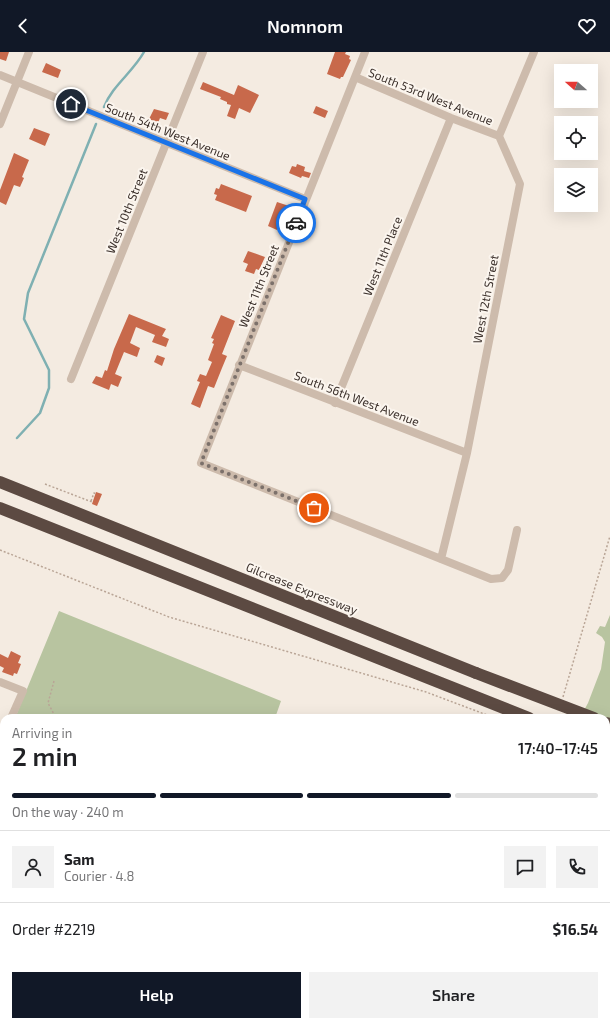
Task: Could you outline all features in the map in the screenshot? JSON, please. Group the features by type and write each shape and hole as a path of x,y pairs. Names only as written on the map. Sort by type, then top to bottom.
{"highway":[{"name":"Gilcrease Expressway","path":"0,482 476,673 584,714"},
{"path":"0,508 519,714"}],"street":[{"path":"0,124 29,52"},
{"name":"West 10th Street","path":"71,379 203,52"},
{"name":"West 11th Street","path":"365,52 305,199 201,463 441,559"},
{"path":"499,136 534,52"},
{"name":"South 54th West Avenue","path":"0,75 305,199"},
{"name":"South 53rd West Avenue","path":"355,77 451,118 499,136"},
{"name":"West 11th Place","path":"335,403 451,118"},
{"name":"West 12th Street","path":"441,559 467,453 520,184 499,136"},
{"name":"South 56th West Avenue","path":"239,365 467,453"},
{"path":"441,559 484,577 491,579 502,578 508,570 517,530"},
{"path":"0,682 23,691 13,714"}],"path":[{"path":"45,484 92,502 94,493 96,494"},
{"path":"562,703 610,536"},
{"path":"0,550 169,617 426,692 485,714"},
{"path":"54,681 48,703 54,714"}],"green space":[{"path":"59,611 281,701 276,714 17,714"},
{"path":"610,615 610,714 582,714 601,669 605,642 602,637 596,633 600,626 605,627"}],"building":[{"path":"0,52 9,52 6,61 0,59"},
{"path":"335,52 346,52 345,54 350,56 349,59 351,60 343,77 340,79 327,74"},
{"path":"46,63 61,70 58,78 42,72"},
{"path":"203,82 234,95 238,85 259,95 250,113 239,108 235,119 227,116 231,105 220,99 221,97 200,89"},
{"path":"316,106 328,111 325,118 313,113"},
{"path":"154,109 169,113 166,120 160,118 158,123 149,119"},
{"path":"34,128 50,134 45,146 29,139"},
{"path":"14,153 29,160 22,177 24,178 20,187 14,185 6,205 0,202 0,190"},
{"path":"297,164 305,167 304,171 311,173 309,178 302,176 301,178 289,173 292,166 296,167"},
{"path":"221,184 252,196 246,212 215,200 217,195 214,194 216,188 219,189"},
{"path":"277,202 289,206 284,219 282,218 277,230 268,226"},
{"path":"248,251 265,257 259,270 256,269 254,274 245,271 248,264 243,262"},
{"path":"129,314 166,329 162,336 169,339 166,347 152,342 155,335 136,327 130,343 140,348 137,357 124,352 115,374 122,377 118,387 111,384 109,390 92,383 96,376 102,378 105,370 107,371 114,349"},
{"path":"221,315 235,321 222,354 227,356 214,388 208,386 200,408 191,404 200,382 197,381 200,374 206,376 212,362 208,360 214,344 212,343 214,339 211,338"},
{"path":"157,355 165,358 162,366 154,362"},
{"path":"96,492 102,494 97,506 92,504"},
{"path":"11,651 21,656 18,663 21,664 17,674 14,673 13,676 2,672 4,668 0,666 0,654 8,658"}],"waterway":[{"path":"104,107 112,92 144,52"},
{"path":"17,438 40,413 49,388 49,370 24,319 28,293 96,124"}],"way so far":[{"path":"296,223 201,463 314,508"}],"route":[{"path":"71,104 305,199 296,223"}]}
